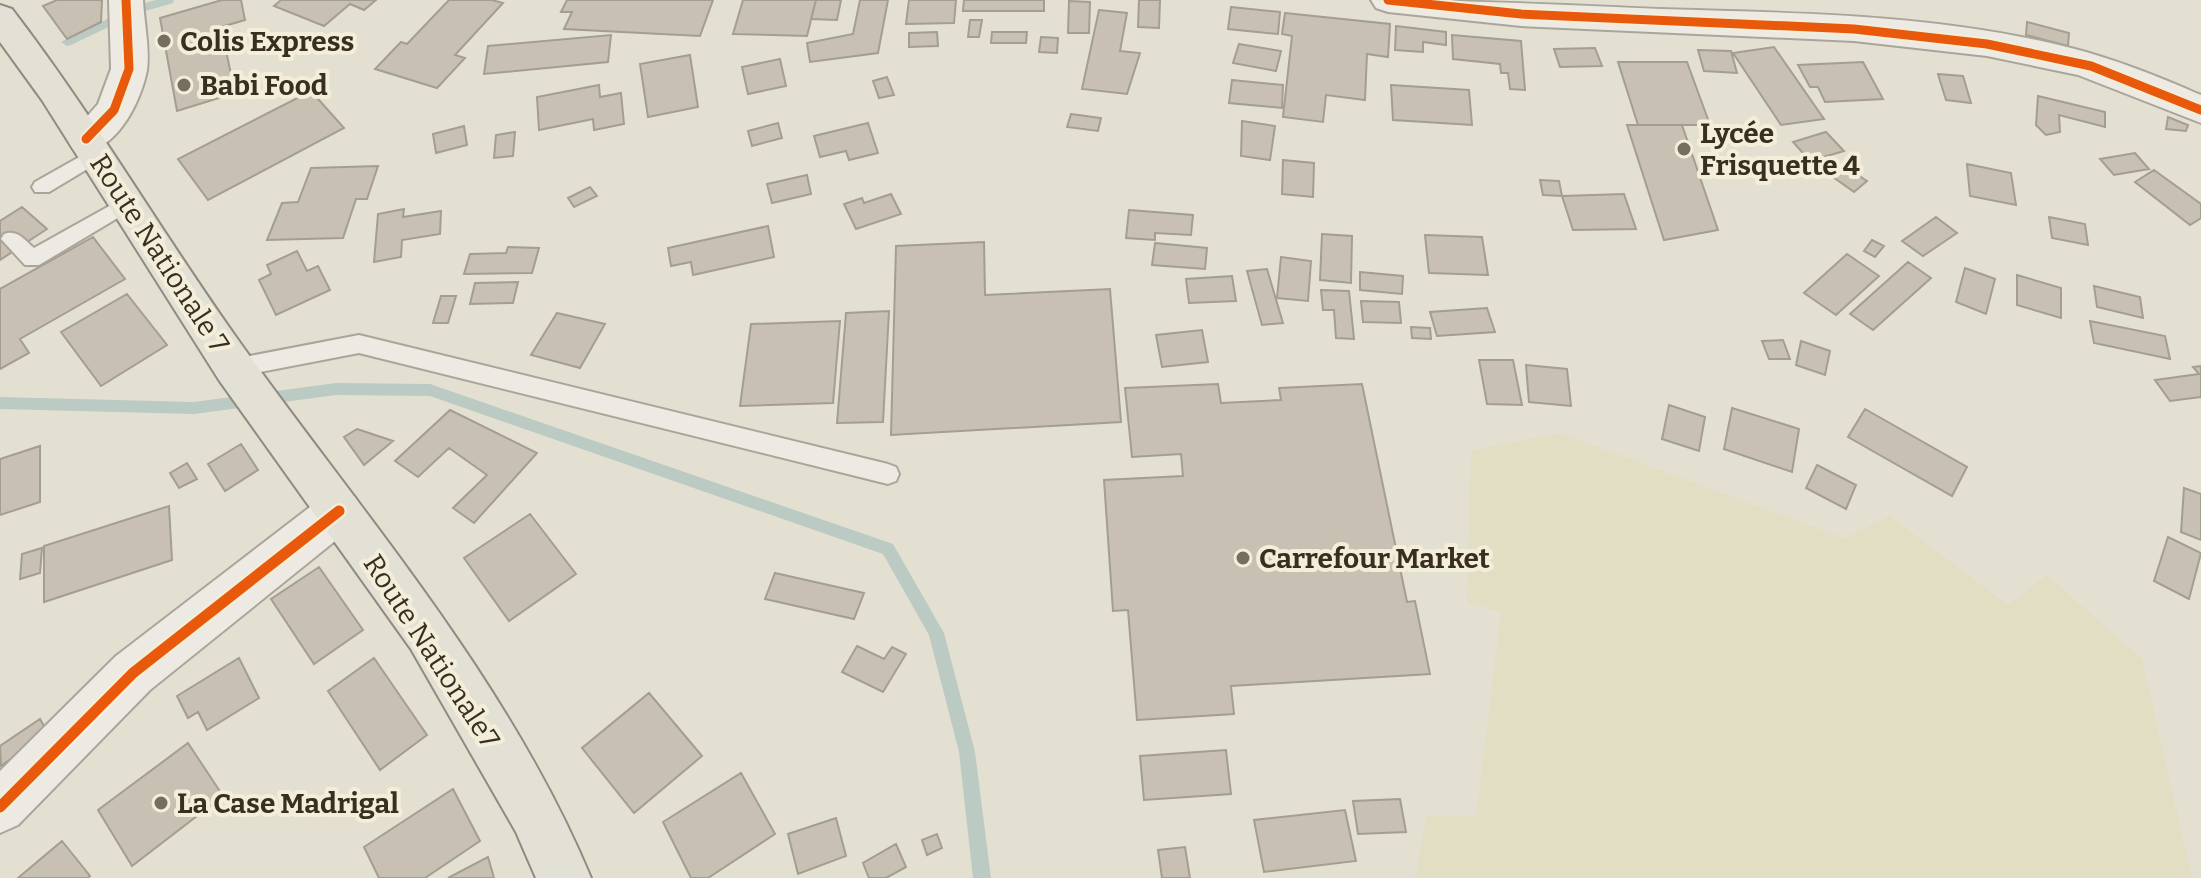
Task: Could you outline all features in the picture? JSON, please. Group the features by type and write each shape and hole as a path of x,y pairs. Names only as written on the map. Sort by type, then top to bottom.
{"main road":[{"path":"0,17 92,146"},
{"name":"Route Nationale 7","path":"92,146 185,296 285,435"},
{"name":"Route Nationale7","path":"285,435 428,633 534,814 564,878"}],"street":[{"path":"92,146 114,110 129,69 126,0"},
{"path":"1388,0 1520,14 1858,29 1978,45 2054,56 2137,82 2201,110"},
{"path":"0,807 133,673 339,511"}],"lane":[{"path":"42,187 92,146"},
{"path":"11,239 32,259 129,202"},
{"path":"234,368 359,344 888,474"}],"shaded area":[{"path":"1560,433 1844,538 1890,516 2008,605 2047,575 2142,659 2192,878 1415,878 1427,815 1476,817 1501,612 1467,602 1471,451"}],"building":[{"path":"57,0 102,0 101,22 67,39 43,6"},
{"path":"222,0 241,0 245,20 221,27 235,93 177,111 160,18"},
{"path":"281,0 376,0 364,10 350,4 324,26 274,6"},
{"path":"449,0 503,3 455,55 465,58 437,88 375,69 401,42 407,44"},
{"path":"567,0 713,0 700,36 564,29 572,12 561,12"},
{"path":"743,0 816,0 807,36 733,34"},
{"path":"816,0 841,0 837,20 811,19"},
{"path":"860,0 888,0 878,53 810,62 807,43 853,34"},
{"path":"909,0 956,0 954,23 906,24"},
{"path":"964,0 1044,0 1044,11 963,11"},
{"path":"1139,0 1160,0 1159,28 1138,27"},
{"path":"1069,1 1090,2 1089,33 1068,33"},
{"path":"1231,7 1280,12 1278,34 1228,29"},
{"path":"1099,10 1127,13 1120,51 1140,53 1127,94 1082,89"},
{"path":"1285,13 1390,24 1388,57 1367,54 1365,100 1326,95 1323,122 1283,117 1292,36 1282,34"},
{"path":"970,20 982,20 979,37 968,37"},
{"path":"2027,22 2069,33 2068,46 2026,35"},
{"path":"1396,26 1446,32 1446,45 1423,42 1423,52 1395,50"},
{"path":"937,32 938,46 909,47 909,33"},
{"path":"992,32 1027,32 1026,43 991,43"},
{"path":"611,35 608,62 484,74 488,46"},
{"path":"1452,35 1521,41 1525,90 1510,89 1508,73 1501,73 1500,64 1453,59"},
{"path":"1041,37 1058,38 1057,53 1039,52"},
{"path":"1239,44 1281,51 1276,71 1233,63"},
{"path":"1774,47 1824,119 1781,125 1733,53"},
{"path":"1595,48 1602,66 1560,67 1554,49"},
{"path":"1698,50 1731,51 1737,73 1704,71"},
{"path":"690,55 698,107 648,117 640,64"},
{"path":"780,59 786,86 748,94 742,67"},
{"path":"1618,62 1687,62 1710,125 1638,125"},
{"path":"1863,62 1883,99 1825,102 1818,87 1810,87 1798,65"},
{"path":"1938,74 1963,76 1971,103 1946,100"},
{"path":"887,77 894,95 879,98 873,81"},
{"path":"1232,80 1283,85 1282,108 1229,103"},
{"path":"599,85 600,97 621,93 624,124 594,130 593,119 539,130 537,97"},
{"path":"1391,85 1469,90 1472,125 1393,120"},
{"path":"311,91 344,128 208,200 178,159"},
{"path":"2038,96 2105,112 2105,127 2059,115 2060,132 2046,135 2036,125"},
{"path":"1071,114 1101,118 1098,131 1067,127"},
{"path":"2168,117 2188,125 2186,131 2166,129"},
{"path":"1242,121 1275,126 1270,160 1241,156"},
{"path":"778,123 782,138 752,146 748,131"},
{"path":"868,123 878,153 849,160 846,151 820,157 814,136"},
{"path":"1627,125 1682,125 1718,230 1664,240"},
{"path":"464,126 467,145 436,153 433,134"},
{"path":"515,132 513,156 494,158 496,135"},
{"path":"1826,132 1844,151 1810,161 1793,142"},
{"path":"2135,153 2149,169 2114,175 2100,159"},
{"path":"1283,160 1314,163 1313,197 1282,194"},
{"path":"1967,164 2011,173 2016,205 1970,196"},
{"path":"378,166 367,199 356,199 343,238 267,240 282,203 298,202 311,168"},
{"path":"1846,167 1867,181 1854,192 1833,177"},
{"path":"2154,170 2201,204 2201,218 2190,225 2135,182"},
{"path":"807,175 811,194 772,203 767,184"},
{"path":"1540,180 1559,181 1562,196 1543,195"},
{"path":"590,187 597,196 574,207 568,198"},
{"path":"891,194 901,214 856,229 844,204 862,198 864,203"},
{"path":"1624,194 1636,229 1573,230 1562,196"},
{"path":"22,207 47,229 0,260 0,221"},
{"path":"404,209 403,217 441,211 440,234 402,240 401,257 374,262 378,214"},
{"path":"1129,210 1193,215 1191,235 1155,233 1155,240 1126,238"},
{"path":"1936,217 1957,233 1923,256 1902,241"},
{"path":"2049,217 2085,224 2088,245 2052,238"},
{"path":"768,226 774,257 693,275 691,262 671,266 668,248"},
{"path":"1322,234 1352,236 1351,283 1320,280"},
{"path":"1425,235 1482,237 1488,275 1429,273"},
{"path":"93,237 125,279 20,339 29,353 0,369 0,289"},
{"path":"1872,240 1884,246 1875,257 1864,251"},
{"path":"984,242 985,295 1110,289 1121,422 891,435 896,246"},
{"path":"1155,243 1207,248 1205,269 1152,265"},
{"path":"508,247 539,248 532,273 464,274 470,254 506,253"},
{"path":"297,251 307,271 318,266 330,290 276,315 259,280 271,274 267,265"},
{"path":"1847,254 1879,276 1836,315 1804,293"},
{"path":"1281,257 1311,261 1308,301 1277,298"},
{"path":"1908,262 1931,278 1873,330 1850,314"},
{"path":"1965,268 1995,279 1986,314 1956,302"},
{"path":"1267,269 1283,323 1262,325 1247,271"},
{"path":"1360,272 1403,276 1402,294 1360,290"},
{"path":"2017,275 2061,288 2061,318 2017,305"},
{"path":"1232,276 1236,301 1189,303 1186,279"},
{"path":"518,282 513,303 470,304 475,283"},
{"path":"2094,286 2140,297 2143,318 2097,307"},
{"path":"1321,290 1349,291 1354,339 1336,338 1334,310 1323,310"},
{"path":"127,294 167,345 101,386 61,332"},
{"path":"441,296 456,296 448,323 433,323"},
{"path":"1361,301 1399,302 1401,323 1363,322"},
{"path":"1487,308 1495,332 1437,336 1430,312"},
{"path":"889,311 883,422 837,423 846,313"},
{"path":"557,313 605,324 580,368 531,355"},
{"path":"840,321 833,403 740,406 751,324"},
{"path":"2090,321 2165,336 2170,359 2094,343"},
{"path":"1411,327 1430,328 1431,339 1412,338"},
{"path":"1202,330 1208,362 1162,367 1156,335"},
{"path":"1783,340 1790,359 1769,359 1762,341"},
{"path":"1801,341 1830,351 1825,375 1796,365"},
{"path":"1479,360 1513,360 1522,405 1487,404"},
{"path":"1526,365 1567,369 1571,406 1529,402"},
{"path":"2201,366 2201,397 2170,401 2155,380 2199,374 2193,367"},
{"path":"1218,384 1221,403 1281,400 1279,388 1362,384 1407,602 1415,601 1430,674 1231,686 1234,714 1137,720 1128,610 1113,611 1104,480 1183,476 1181,454 1132,457 1125,388"},
{"path":"1669,405 1705,417 1699,451 1662,439"},
{"path":"1732,408 1799,429 1792,472 1724,449"},
{"path":"1865,409 1967,467 1952,496 1848,437"},
{"path":"450,410 537,453 474,523 453,508 487,475 449,448 418,477 395,461"},
{"path":"357,429 393,441 364,465 344,437"},
{"path":"241,444 258,470 225,491 208,464"},
{"path":"40,446 40,502 0,515 0,459"},
{"path":"187,463 197,479 179,488 170,473"},
{"path":"1817,465 1856,485 1846,509 1806,488"},
{"path":"2184,488 2201,494 2201,540 2181,532"},
{"path":"169,506 172,560 44,602 44,546"},
{"path":"530,514 576,574 509,621 464,558"},
{"path":"2168,537 2201,553 2189,599 2154,581"},
{"path":"42,548 40,573 20,579 22,554"},
{"path":"319,567 363,630 314,664 271,599"},
{"path":"775,573 864,593 854,619 765,599"},
{"path":"857,646 884,659 892,647 906,654 883,692 842,672"},
{"path":"239,658 259,698 207,730 198,712 188,718 177,696"},
{"path":"374,658 427,735 380,770 328,691"},
{"path":"649,693 702,756 634,813 582,748"},
{"path":"40,719 48,733 1,766 0,746"},
{"name":"La Case Madrigal","path":"188,743 223,796 132,866 98,810"},
{"path":"1226,750 1231,794 1144,800 1140,756"},
{"path":"741,773 775,834 708,878 691,878 663,822"},
{"path":"453,789 480,841 425,878 379,878 364,847"},
{"path":"1400,799 1406,832 1358,834 1353,801"},
{"path":"1345,810 1356,861 1264,872 1254,820"},
{"path":"836,818 846,856 798,874 788,834"},
{"path":"937,834 942,848 927,855 922,840"},
{"path":"62,841 90,876 88,878 18,878"},
{"path":"896,844 906,867 886,878 869,878 863,863"},
{"path":"1185,847 1190,878 1162,878 1158,850"},
{"path":"488,857 494,878 448,878"}],"waterway":[{"path":"142,8 169,0"},
{"path":"67,42 115,19"},
{"path":"0,403 194,408 336,389 430,390 888,549 936,633 967,752 982,878"}],"cycle path":[{"path":"86,139 114,110 129,69 126,0"},
{"path":"1388,0 1521,14 1788,25 1921,35 2053,56 2091,66 2201,110"},
{"path":"0,807 133,673 339,511"}],"place":[{"name":"Colis Express","path":"164,41"},
{"name":"Babi Food","path":"184,85"},
{"name":"Lycée Frisquette 4","path":"1684,149"},
{"name":"Carrefour Market","path":"1243,558"},
{"name":"La Case Madrigal","path":"161,803"}]}
